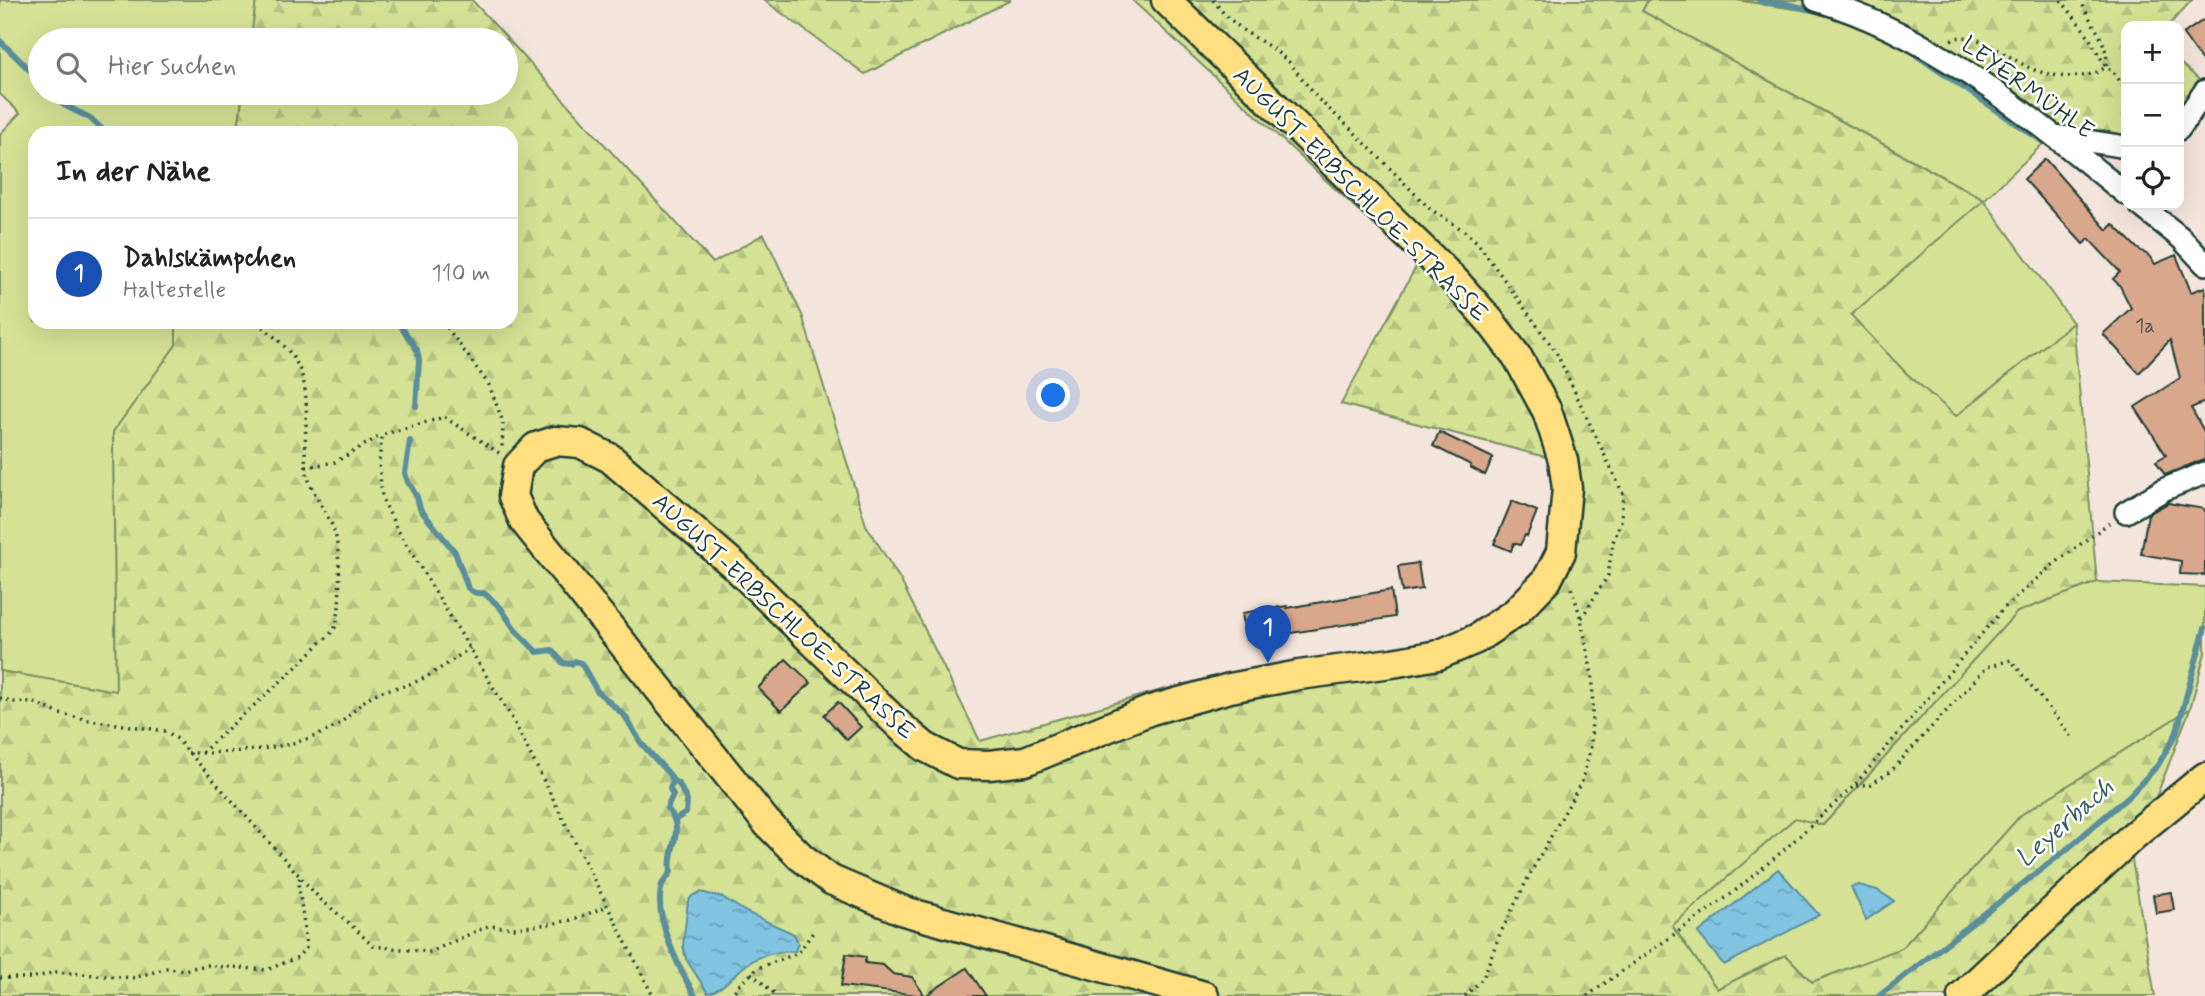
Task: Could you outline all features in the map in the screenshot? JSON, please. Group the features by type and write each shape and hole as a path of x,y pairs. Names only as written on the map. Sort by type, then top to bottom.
{"main road":[{"name":"AUGUST-ERBSCHLOE-STRASSE","path":"1166,0 1454,280 1518,358 1547,411 1563,460 1567,488 1561,552 1547,580 1516,612 1476,639 1438,655 1230,688 1151,710 1025,761 989,765 958,764 925,747 900,726 735,566 610,458 580,443 555,441 536,447 520,462 513,496 524,521 767,823 821,873 831,880 904,911 1204,996"},
{"path":"1962,996 2133,836 2197,782"}],"street":[{"name":"LEYERMÜHLE","path":"1816,0 1852,10 1938,54 2054,135 2121,190"},
{"path":"2184,122 2205,91"},
{"path":"2054,135 2121,146"},
{"path":"2146,210 2181,238 2205,264"},
{"path":"2126,512 2165,489 2205,473"}],"path":[{"path":"2061,0 2087,34 2106,67 2113,71 2122,84"},
{"path":"1938,54 1945,43 1957,37 1973,38 1998,49 2028,68 2054,75 2082,77 2097,74 2106,67 2108,60 2105,46 2081,0"},
{"path":"202,753 234,722 284,681 336,626 340,578 334,531 315,495 306,467 305,386 300,369 286,348 264,329"},
{"path":"306,467 335,462 382,435 444,417 502,456 503,422 489,385 448,329"},
{"path":"382,435 379,462 382,498 396,527 513,719 653,996"},
{"path":"1587,996 1730,895 1785,849 1854,786 2002,610 2050,566 2090,535 2126,512"},
{"path":"1465,996 1483,978 1499,936 1582,780 1591,746 1593,680 1581,619 1568,576 1552,570"},
{"path":"188,753 260,749 317,735 335,726 375,694 429,676 470,648"},
{"path":"1854,786 1871,784 1891,771 1987,667 2011,660 2071,736"},
{"path":"0,698 35,704 60,714 89,720 166,731 176,738 320,899 373,946 430,953 488,926 517,928 550,924 571,920 606,907"},
{"path":"0,978 32,978 55,972 134,978 167,968 184,970 207,965 267,970 298,957 306,948 298,882 300,877"},
{"path":"730,996 751,973 769,962 798,953 814,931"},
{"path":"751,973 774,993"}],"green space":[{"path":"0,0 256,0 252,28 28,28 28,105 241,105 238,126 28,126 28,329 176,329 176,345 113,432 116,692 0,671 0,134 20,113 0,94"},
{"path":"256,0 472,0 498,28 252,28"},
{"path":"764,0 1011,0 865,74"},
{"path":"1132,0 1648,0 1642,11 1984,200 1851,315 1906,373 1956,416 2073,323 2097,582 2017,612 1823,825 1795,818 1672,926 1717,989 1786,955 1812,982 1902,948 2021,815 2190,709 2132,860 2155,996 0,996 0,671 116,691 113,432 176,345 176,329 518,329 518,126 238,126 241,105 518,105 518,50 713,263 764,234 802,315 866,525 900,579 980,741 1165,689 1264,668 1426,648 1492,617 1541,568 1550,539 1556,499 1550,458 1341,404 1417,265"},
{"path":"1648,0 1737,0 1809,11 1846,21 1922,56 2047,140 1984,200 2073,323 1956,417 1906,373 1850,315 1983,199 1642,11"},
{"path":"1737,0 2192,0 2173,21 2121,21 2121,143 2047,140 1922,56 1846,21 1809,11"},
{"path":"2184,66 2205,85 2184,119"},
{"path":"2097,582 2205,587 2205,653 2190,709 2021,815 1902,948 1812,982 1786,955 1717,989 1672,925 1796,817 1823,825 2017,612"}],"water":[{"path":"1778,869 1819,915 1724,965 1698,933"},
{"path":"1859,885 1877,890 1894,901 1866,920 1851,887"},
{"path":"700,892 722,897 746,912 794,934 798,943 795,951 757,958 720,988 708,993 686,959 683,946 688,901"}],"building":[{"path":"2205,19 2205,65 2184,35"},
{"path":"2045,159 2107,230 2113,224 2155,264 2176,255 2191,292 2205,287 2205,402 2191,408 2205,433 2205,459 2165,475 2156,461 2166,455 2135,407 2180,378 2170,340 2139,373 2103,334 2131,308 2120,286 2113,279 2120,272 2089,239 2083,244 2024,179"},
{"path":"1439,432 1493,458 1485,475 1433,446"},
{"path":"1512,501 1537,511 1527,536 1525,535 1520,545 1514,543 1511,551 1494,544"},
{"path":"2168,503 2205,509 2205,575 2180,574 2181,561 2141,554 2148,514"},
{"path":"1418,563 1422,589 1402,592 1398,566"},
{"path":"1391,590 1395,617 1246,640 1242,613"},
{"path":"786,659 811,683 781,711 758,688"},
{"path":"838,702 861,727 847,740 824,715"},
{"path":"2171,892 2174,910 2156,913 2153,895"},
{"path":"846,954 866,957 865,963 883,965 893,974 912,977 925,996 841,986"},
{"path":"967,968 986,996 925,996"}],"waterway":[{"path":"1759,0 1817,11"},
{"path":"0,41 28,68"},
{"path":"1916,55 2042,141"},
{"path":"64,105 90,118 99,126"},
{"path":"403,329 417,350 419,360 416,406"},
{"path":"410,441 405,473 408,482 417,497 420,509 455,552 468,588 475,593 484,593 500,607 516,631 537,652 552,650 563,663 581,663 597,691 625,716 641,743 673,781 670,789 673,795 667,808 673,816 676,831 670,862 671,872 662,885 661,912 669,942 695,996"},
{"name":"Leyerbach","path":"1879,996 2066,850 2130,795 2158,765 2176,734 2205,628"},
{"path":"673,781 679,784 687,801 686,813 676,819"}],"place":[{"name":"Dahlskämpchen","path":"1268,663"}]}
